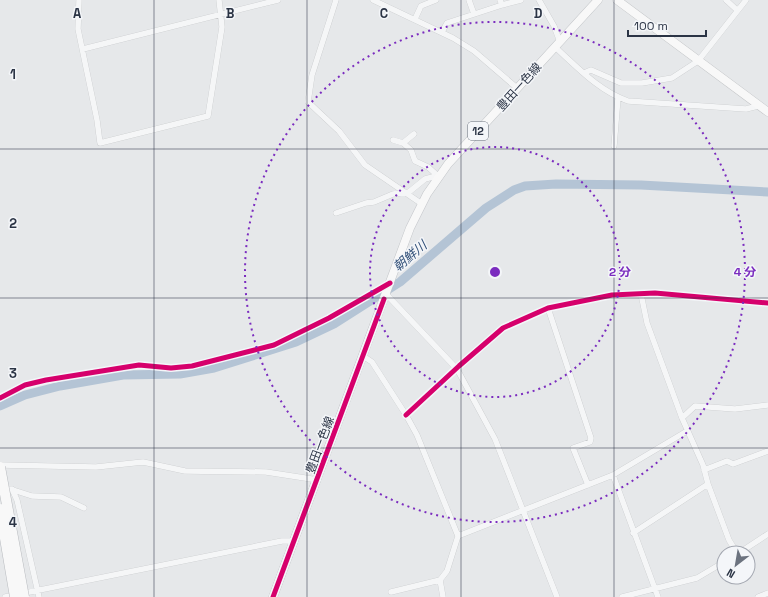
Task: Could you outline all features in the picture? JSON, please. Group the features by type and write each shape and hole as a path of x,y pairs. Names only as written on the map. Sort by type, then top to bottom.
{"highway":[{"path":"0,466 24,597"},
{"path":"1,513 10,597"},
{"path":"1,513 16,597"},
{"path":"16,550 29,597"}],"main road":[{"name":"豊田一色線","path":"273,597 318,480 410,228 422,204 438,175 598,0"},
{"path":"617,0 768,112"}],"street":[{"path":"79,0 78,29 98,126 100,143 208,116 219,49 221,15 219,0"},
{"path":"83,49 278,0"},
{"path":"336,0 312,75 308,102 339,131 365,165 422,204"},
{"path":"373,0 442,32 474,52 517,88"},
{"path":"416,19 421,6 436,0"},
{"path":"469,0 474,14"},
{"path":"442,32 446,23 501,3 521,0"},
{"path":"539,0 554,26 557,45 584,73 618,98 628,101 746,109 758,106"},
{"path":"726,0 737,10"},
{"path":"584,73 591,70 621,83 642,83 672,78 698,61 746,0"},
{"path":"614,146 618,98"},
{"path":"403,143 414,134"},
{"path":"393,140 403,143 411,150 415,162 428,167 438,175"},
{"path":"336,213 415,188 426,179 438,175"},
{"path":"0,398 25,385 46,380 139,365 171,368 192,366 274,345 329,318 390,283"},
{"path":"641,294 647,322 682,418 704,470 729,540 732,545"},
{"path":"406,415 503,328 548,308 612,295 641,294 768,303"},
{"path":"385,297 457,369 495,439 557,597"},
{"path":"548,308 591,438 590,442 573,448 588,485"},
{"path":"363,356 372,362 417,435 458,536 447,571 440,580 391,592"},
{"path":"682,418 695,406 735,409 768,405"},
{"path":"458,536 613,474 687,431"},
{"path":"704,470 727,461 733,464 768,451"},
{"path":"0,466 96,467 143,462 185,471 266,472 318,480"},
{"path":"613,474 633,533 658,597"},
{"path":"633,533 708,484"},
{"path":"0,490 12,489 32,496 61,497 84,508"},
{"path":"12,489 17,500 39,597"},
{"path":"751,545 768,534"},
{"path":"5,597 282,540 295,541"},
{"path":"622,597 697,578 716,567"},
{"path":"440,580 443,597"},
{"path":"758,597 768,593"}],"waterway":[{"name":"朝鮮川","path":"0,406 25,395 60,386 123,375 180,374 214,368 296,342 334,324 400,282 486,208 514,190 525,186 556,184 641,185 768,192"}],"cycle path":[{"path":"0,398 25,385 46,380 139,365 171,368 192,366 274,345 329,318 390,283"},
{"path":"406,415 503,328 548,308 612,295 655,293 768,303"},
{"path":"273,597 384,299"}]}
